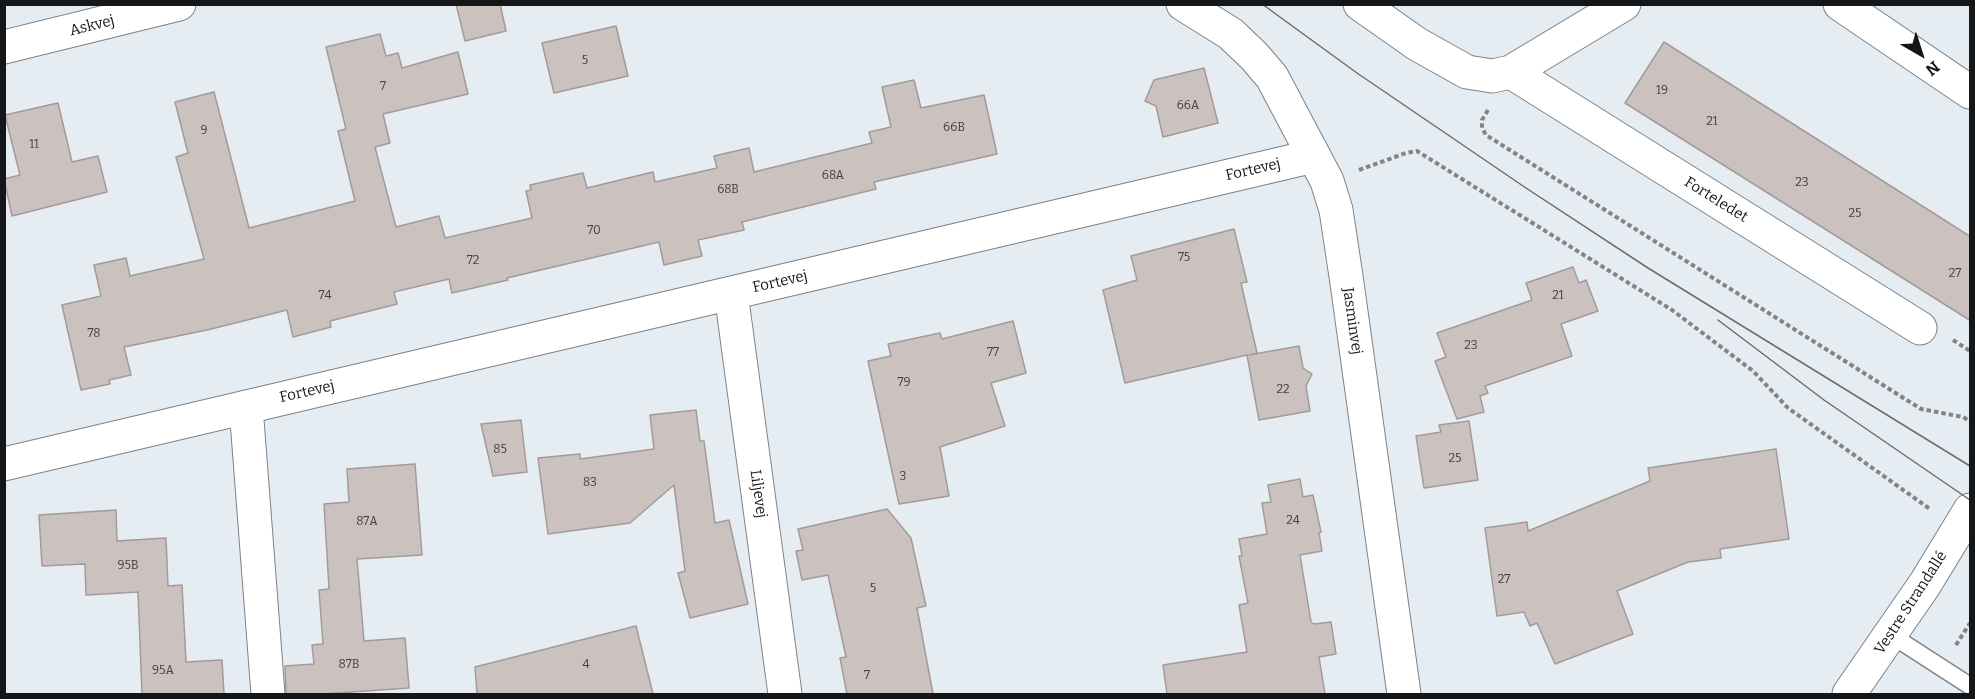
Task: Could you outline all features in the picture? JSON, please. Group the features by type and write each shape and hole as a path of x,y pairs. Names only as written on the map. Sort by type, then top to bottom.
{"street":[{"name":"Askvej","path":"4,47 179,4"},
{"name":"Jasminvej","path":"1183,4 1231,34 1272,76 1321,169 1336,210 1404,694"},
{"path":"1360,4 1417,44 1467,72 1492,76 1511,72 1624,4"},
{"path":"1840,4 1971,92"},
{"name":"Forteledet","path":"1511,72 1920,328"},
{"name":"Fortevej","path":"4,464 731,293 1321,169"},
{"name":"Liljevej","path":"731,293 785,694"},
{"path":"246,406 268,694"},
{"name":"Vestre Strandallé","path":"1849,694 1891,635 1965,520"}],"lane":[{"path":"1891,635 1971,686"}],"path":[{"path":"1467,72 1469,88 1490,106 1482,120 1482,128 1486,135 1921,409 1963,417 1971,422"},
{"path":"1321,169 1417,151 1672,310 1753,371 1788,408 1965,520"}],"building":[{"path":"456,4 500,4 506,31 465,41"},
{"path":"616,26 628,76 554,93 542,43"},
{"path":"380,34 386,56 398,53 402,68 458,52 468,94 383,114 390,143 375,147 396,227 439,216 445,238 532,218 526,191 531,190 530,185 583,173 587,188 653,172 655,182 717,168 714,156 749,148 754,172 872,143 869,132 891,127 882,87 914,80 921,108 984,95 997,154 874,182 876,189 742,222 744,230 698,240 702,256 664,265 659,242 452,293 449,279 394,292 397,304 330,321 331,327 293,337 287,310 124,347 131,375 109,380 110,384 81,390 62,305 101,296 94,265 126,258 130,276 204,259 176,157 188,153 175,102 214,92 249,228 355,201 338,131 346,129 326,47"},
{"path":"1664,42 1971,237 1971,321 1625,103"},
{"path":"1204,68 1218,123 1163,137 1156,106 1145,101 1154,80"},
{"path":"58,103 72,162 98,156 107,192 12,216 4,179 20,175 5,115"},
{"path":"1234,229 1247,282 1241,283 1257,353 1249,355 1299,346 1303,368 1312,374 1306,386 1310,411 1259,420 1247,355 1125,383 1103,290 1137,280 1131,256"},
{"path":"1573,267 1579,283 1586,280 1598,311 1561,324 1572,356 1485,386 1488,393 1480,396 1484,412 1457,419 1435,361 1446,357 1437,333 1532,300 1526,283"},
{"path":"1013,321 1026,373 991,383 1005,426 940,447 949,496 899,504 868,361 891,356 888,344 940,333 942,339"},
{"path":"696,410 700,441 704,441 715,523 729,520 748,604 690,618 678,573 685,571 674,485 630,523 548,534 538,458 580,454 580,459 654,449 650,415"},
{"path":"521,420 527,472 493,476 481,424"},
{"path":"1469,421 1478,480 1424,488 1416,436 1441,432 1439,425"},
{"path":"1776,449 1789,539 1720,549 1721,558 1688,562 1617,591 1633,634 1555,664 1537,623 1530,626 1524,612 1497,616 1485,528 1527,522 1528,531 1650,481 1648,468"},
{"path":"415,464 422,555 357,559 364,641 405,638 409,688 323,694 286,694 285,666 314,664 312,645 323,644 319,590 329,589 324,504 349,502 347,469"},
{"path":"1300,479 1303,497 1313,495 1321,532 1319,533 1322,551 1300,555 1311,622 1314,624 1331,622 1336,654 1319,657 1325,694 1167,694 1163,665 1247,652 1239,605 1248,603 1239,556 1242,556 1239,539 1267,534 1262,503 1271,502 1268,485"},
{"path":"887,509 911,538 926,606 917,608 933,694 847,694 840,658 846,657 828,575 802,580 796,551 803,550 798,529"},
{"path":"116,510 117,541 166,538 168,586 182,585 186,662 222,660 224,694 142,694 138,592 86,595 85,564 42,566 39,515"},
{"path":"636,626 653,694 477,694 475,667"}],"tram line":[{"path":"1262,4 1357,73 1648,268 1970,466"},
{"path":"1718,320 1824,400 1970,500"}]}
